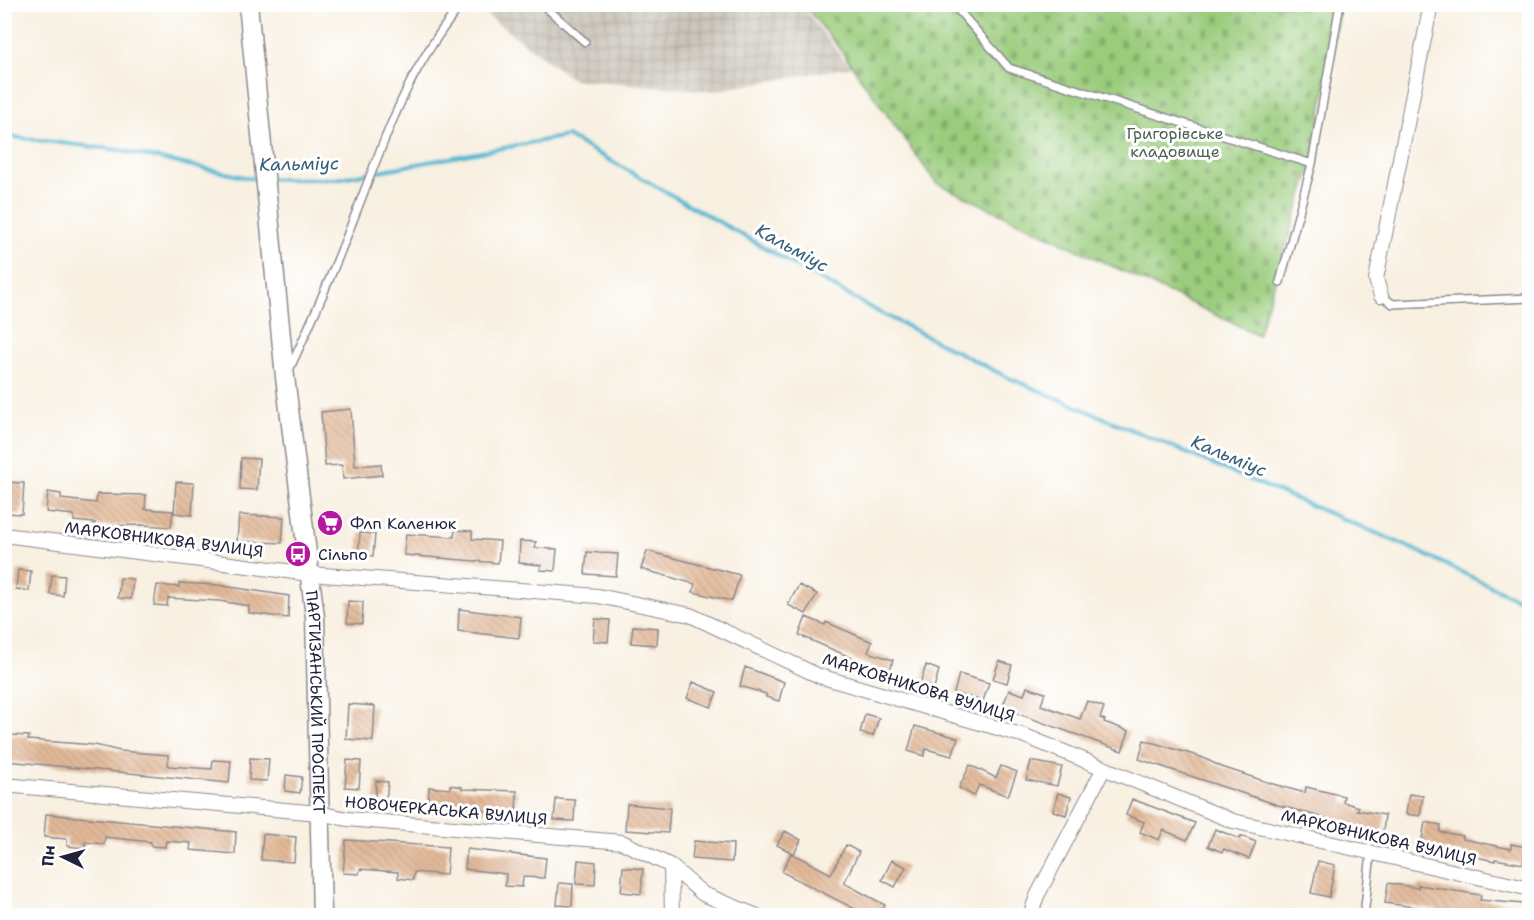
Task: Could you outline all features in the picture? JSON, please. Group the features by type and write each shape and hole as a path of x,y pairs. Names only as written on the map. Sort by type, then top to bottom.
{"street":[{"name":"ПАРТИЗАНСЬКИЙ ПРОСПЕКТ","path":"248,4 285,377 315,617 322,915"},
{"path":"1381,296 1376,279 1431,4"},
{"name":"МАРКОВНИКОВА ВУЛИЦЯ","path":"4,536 310,574 598,596 690,615 819,676 1025,736 1233,821 1530,889"},
{"path":"1030,915 1037,896 1104,768"},
{"name":"НОВОЧЕРКАСЬКА ВУЛИЦЯ","path":"4,785 319,813 347,819 622,842 671,866 703,894 757,915"},
{"path":"671,866 672,915"}],"lane":[{"path":"285,377 324,296 379,150 414,72 436,34 462,4"},
{"path":"542,4 585,42"},
{"path":"953,4 1009,68 1312,164"},
{"path":"1280,282 1312,164 1340,4"},
{"path":"1381,296 1393,304 1530,298"},
{"path":"1364,915 1371,853"}],"shaded area":[{"path":"473,5 801,5 850,67 712,91 572,79"}],"green space":[{"name":"Григорівське кладовище","path":"804,5 1340,5 1312,164 1258,335 936,183 837,45"}],"building":[{"path":"351,409 355,466 381,464 382,475 343,479 342,465 325,466 321,412"},
{"path":"241,458 259,459 257,490 240,489"},
{"path":"7,482 24,483 22,514 5,513"},
{"path":"176,482 194,483 192,515 174,513"},
{"path":"48,492 61,494 61,499 96,503 97,494 146,495 145,509 173,511 171,527 95,526 95,523 74,521 74,515 46,512"},
{"path":"239,515 284,517 282,543 237,541"},
{"path":"455,530 472,531 472,539 500,541 498,563 404,555 406,534 454,537"},
{"path":"360,533 375,534 373,556 358,555"},
{"path":"520,541 536,542 535,548 557,549 555,571 540,570 541,565 519,563"},
{"path":"647,551 740,575 732,601 693,592 695,584 641,569"},
{"path":"587,552 618,554 616,576 585,574"},
{"path":"18,570 31,571 29,591 16,589"},
{"path":"52,575 65,576 63,596 50,594"},
{"path":"120,578 133,579 131,599 118,598"},
{"path":"179,583 217,585 289,596 288,618 249,613 249,606 219,601 168,598 167,606 154,605 157,585 179,587"},
{"path":"799,585 817,594 806,614 788,605"},
{"path":"348,601 363,602 362,624 347,623"},
{"path":"459,609 521,617 519,638 458,631"},
{"path":"806,617 825,625 826,622 872,642 868,652 893,660 889,674 799,635"},
{"path":"595,619 610,620 608,642 593,641"},
{"path":"633,626 658,628 657,645 631,643"},
{"path":"999,661 1012,665 1007,683 993,679"},
{"path":"926,665 939,670 934,688 920,684"},
{"path":"745,667 784,682 779,701 766,697 766,694 740,686"},
{"path":"959,674 989,683 983,701 954,693"},
{"path":"693,682 717,692 711,707 687,698"},
{"path":"1027,687 1045,693 1041,705 1080,719 1087,701 1104,707 1100,718 1105,720 1104,722 1129,731 1122,751 1002,708 1009,690 1024,695"},
{"path":"348,704 375,706 373,741 346,739"},
{"path":"865,714 879,718 873,736 860,733"},
{"path":"915,726 958,738 952,756 926,749 924,756 908,751"},
{"path":"9,735 29,736 28,740 95,745 120,751 168,755 168,766 212,769 213,760 231,761 229,783 7,761"},
{"path":"1144,740 1305,793 1306,787 1344,796 1343,802 1359,807 1357,810 1385,815 1383,832 1359,828 1278,805 1139,759"},
{"path":"250,758 269,759 267,781 249,780"},
{"path":"347,760 361,761 359,788 345,787"},
{"path":"1031,761 1062,767 1057,786 1026,780"},
{"path":"970,765 996,778 1001,766 1017,772 1008,796 979,785 974,796 959,788"},
{"path":"286,775 302,777 300,793 285,791"},
{"path":"376,781 388,782 386,800 375,800"},
{"path":"450,785 462,787 462,789 517,791 516,813 448,809 449,802 428,801 429,787 450,789"},
{"path":"1058,793 1071,797 1066,815 1053,811"},
{"path":"1409,794 1423,796 1420,816 1406,814"},
{"path":"556,799 575,800 574,821 554,820"},
{"path":"1132,799 1195,823 1187,840 1163,830 1159,840 1140,832 1144,822 1126,815"},
{"path":"627,804 670,808 668,833 625,830"},
{"path":"46,814 236,832 235,854 190,850 191,843 166,841 165,847 151,846 151,842 105,837 104,844 85,842 85,848 67,846 67,839 44,837"},
{"path":"1425,822 1441,825 1440,832 1463,836 1463,839 1511,849 1511,844 1526,847 1523,864 1495,859 1495,861 1421,845"},
{"path":"1215,829 1240,839 1241,836 1256,842 1249,859 1224,849 1222,852 1208,846"},
{"path":"785,831 801,840 794,854 777,845"},
{"path":"263,834 296,837 294,862 261,860"},
{"path":"346,840 448,847 446,875 414,872 413,880 398,878 398,872 360,869 359,874 343,873"},
{"path":"694,841 733,844 732,862 692,859"},
{"path":"846,845 859,852 844,883 885,905 880,915 862,915 863,913 782,872 791,853 831,874"},
{"path":"467,849 546,858 544,878 523,877 522,887 505,886 506,874 465,869"},
{"path":"578,860 596,862 595,885 576,884"},
{"path":"892,860 906,867 895,887 882,880"},
{"path":"1318,861 1335,865 1329,897 1311,893"},
{"path":"623,867 643,869 641,894 621,892"},
{"path":"559,883 573,884 572,906 557,905"},
{"path":"1388,883 1418,888 1418,885 1481,895 1480,900 1523,904 1521,915 1450,915 1437,913 1438,910 1385,903"}],"waterway":[{"name":"Кальміус","path":"4,136 118,150 261,179"},
{"name":"Кальміус","path":"271,179 336,179 567,136 873,309 1007,377 1409,547 1530,605"}],"place":[{"name":"Флп Каленюк","path":"330,523"},
{"name":"Сільпо","path":"298,554"}]}
